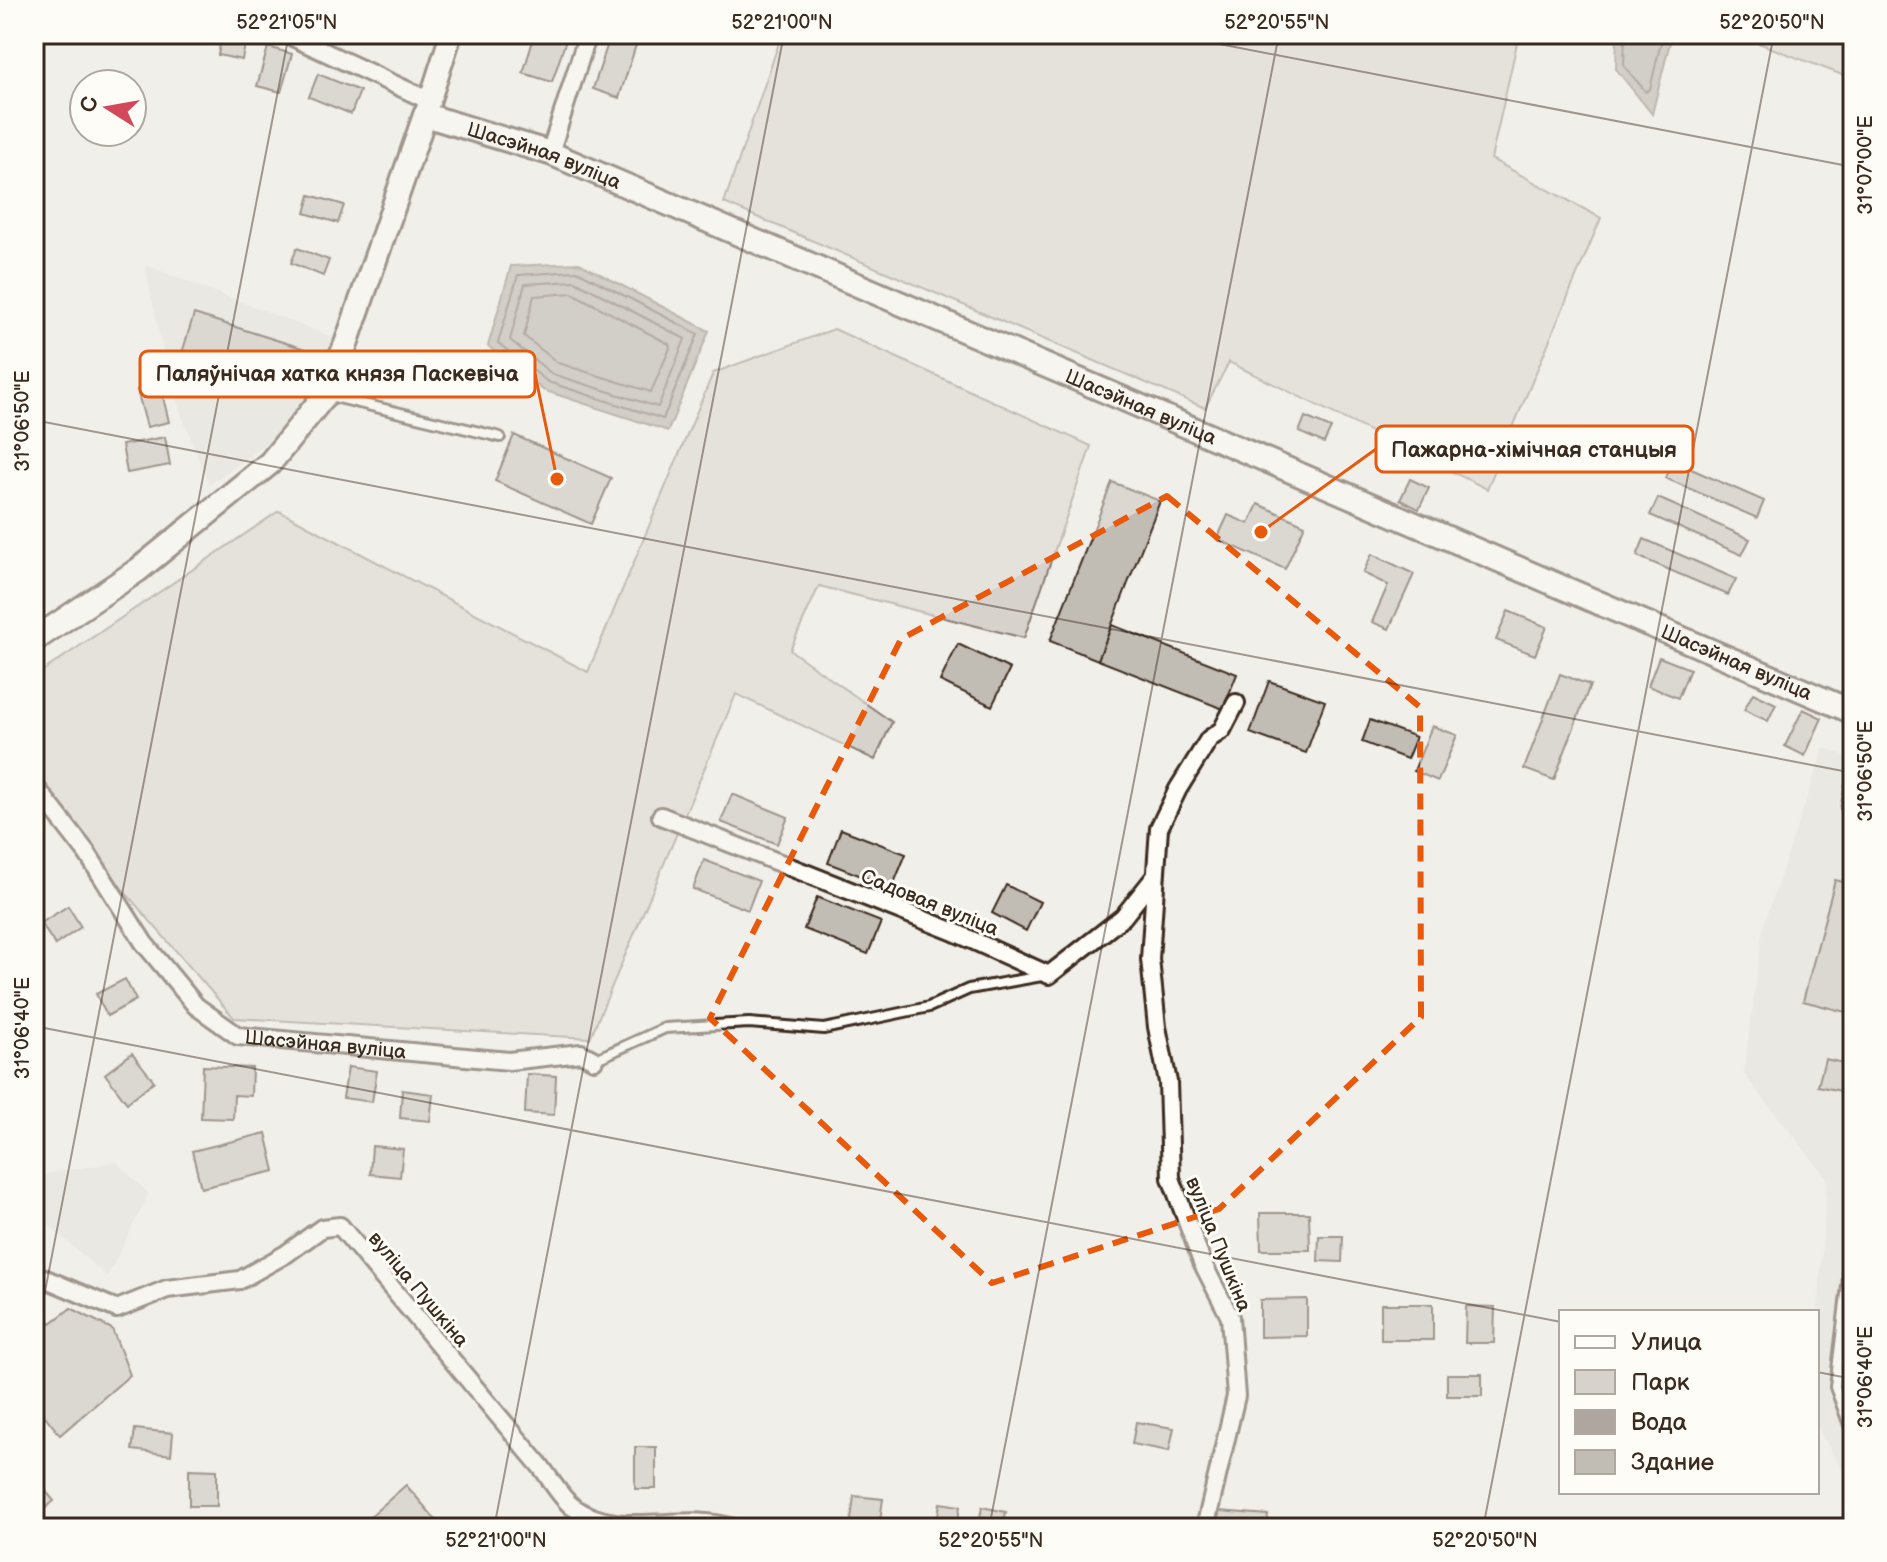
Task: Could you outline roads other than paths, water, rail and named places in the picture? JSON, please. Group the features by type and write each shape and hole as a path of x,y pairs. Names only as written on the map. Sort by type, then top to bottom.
{"main road":[{"name":"Шасэйная вуліца","path":"428,108 550,153 1853,712"},
{"path":"34,640 138,570 270,463 325,395 346,344 428,108"}],"street":[{"name":"Шасэйная вуліца","path":"286,34 428,108"},
{"path":"428,108 451,34"},
{"path":"550,153 588,34"},
{"name":"вуліца Пушкіна","path":"1205,1528 1236,1396 1230,1317 1202,1262 1171,1178 1168,1082 1157,1027 1150,959 1159,828 1186,776 1209,739 1222,730 1236,703"},
{"name":"Шасэйная вуліца","path":"34,785 87,853 144,943 161,964 196,1006 238,1036 509,1061 581,1053 594,1060"},
{"name":"Садовая вуліца","path":"661,816 952,931 1049,975"},
{"path":"1049,975 1123,917 1154,878"},
{"name":"вуліца Пушкіна","path":"34,1274 117,1309 167,1289 240,1280 286,1254 322,1228 340,1226 571,1506 592,1518 618,1523 688,1521 717,1523 733,1528"}],"lane":[{"path":"325,395 500,437"},
{"path":"594,1060 665,1028 749,1023 824,1029 929,1007 969,989 1049,975"},
{"path":"1853,1235 1835,1387 1849,1425 1853,1428"}],"water":[{"path":"1617,34 1672,34 1652,114 1616,69"},
{"path":"579,263 709,331 668,431 543,390 488,346 511,266"}],"place":[{"name":"Паляўнічая хатка князя Паскевіча","path":"557,479"},
{"name":"Пажарна-хімічная станцыя","path":"1261,532"}]}
